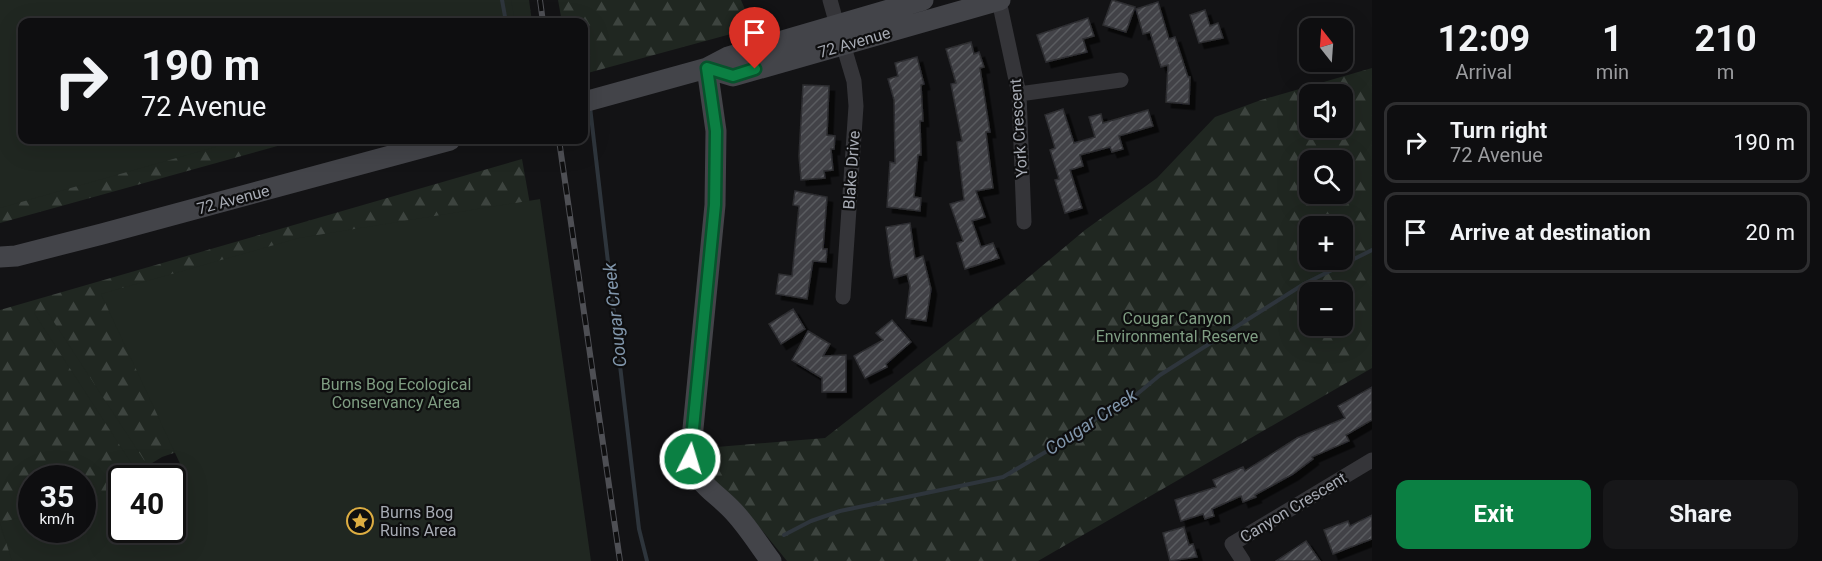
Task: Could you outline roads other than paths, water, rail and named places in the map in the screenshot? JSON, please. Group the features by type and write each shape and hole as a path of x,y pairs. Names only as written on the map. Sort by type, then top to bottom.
{"main road":[{"name":"72 Avenue","path":"840,35 923,0"},
{"name":"72 Avenue","path":"588,101 707,68 728,57 999,0"},
{"path":"707,68 716,131 715,205 690,459 702,484 735,513 771,561"},
{"name":"72 Avenue","path":"5,259 435,144"}],"street":[{"name":"Blake Drive","path":"830,0 854,81 856,106 843,297"},
{"name":"York Crescent","path":"999,0 1019,94 1024,222"},
{"path":"1019,94 1121,80"},
{"name":"Canyon Crescent","path":"1243,561 1232,544 1372,460"}],"waterway":[{"name":"Cougar Creek","path":"502,0 505,18"},
{"name":"Cougar Creek","path":"590,107 639,529 647,561"},
{"name":"Cougar Creek","path":"784,535 811,521 840,511 1003,477 1081,431 1100,415 1130,400 1160,375 1304,284 1372,250"}],"railway":[{"path":"540,0 542,18"},
{"path":"560,144 620,561"}],"place":[{"name":"Burns Bog Ruins Area","path":"360,521"}],"park label":[{"name":"Cougar Canyon Environmental Reserve","path":"1177,327"},
{"name":"Burns Bog Ecological Conservancy Area","path":"396,393"}]}
